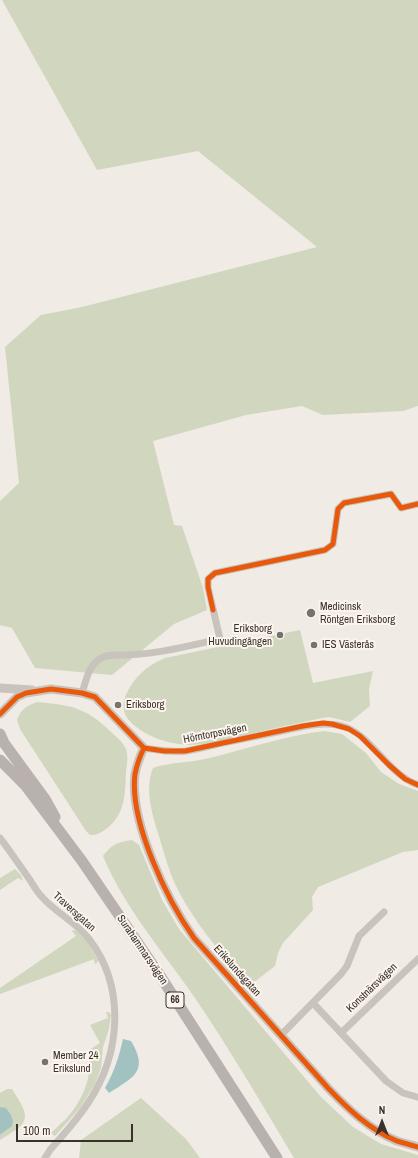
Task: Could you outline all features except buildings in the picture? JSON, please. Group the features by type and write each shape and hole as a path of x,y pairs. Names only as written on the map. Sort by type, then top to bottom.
{"main road":[{"name":"Surahammarsvägen","path":"0,734 4,743 45,799 70,844"},
{"name":"Surahammarsvägen","path":"0,760 24,785 70,844 159,974 277,1158"},
{"path":"0,768 20,787 41,813 70,844"}],"street":[{"path":"82,693 90,669 99,659 109,656 147,654 167,651 220,639 208,587 208,579 215,573 325,550 333,544 338,509 344,503 392,494 401,508 418,504"},
{"path":"0,688 39,690 51,689 82,693 96,697 144,748"},
{"path":"0,714 17,697 39,690"},
{"name":"Hörntorpsvägen","path":"144,748 164,751 185,751 303,726 332,724 349,728 360,736 389,765 405,778 418,785"},
{"name":"Erikslundsgatan","path":"144,748 135,774 135,803 139,819 164,887 184,924 194,938 280,1035 328,1088 358,1117 386,1136 418,1147"},
{"name":"Traversgatan","path":"0,838 42,898 78,927 90,939 108,974 113,992 116,1013 112,1049 102,1081 88,1104 45,1158"},
{"path":"280,1035 342,974 347,966 359,936 384,912"},
{"name":"Konstnärsvägen","path":"341,1033 418,959"},
{"path":"314,1003 386,1081 403,1094 417,1097"}],"green space":[{"path":"2,0 418,0 418,406 403,411 323,415 302,406 246,415 153,441 174,525 182,526 203,588 207,610 174,624 112,675 35,668 12,628 0,625 0,501 19,483 5,347 41,315 82,307 317,247 198,151 97,170"},
{"path":"300,630 313,683 373,671 369,689 370,706 350,722 329,717 209,743 185,745 167,742 150,736 135,726 126,716 123,705 128,690 141,673 158,661 165,658"},
{"path":"37,702 59,704 85,712 102,724 125,747 127,759 125,796 121,810 113,823 98,834 90,835 86,831 20,729 17,720 20,713 27,707"},
{"path":"324,731 342,734 366,753 381,772 399,784 418,791 418,850 403,852 318,887 312,897 313,910 283,943 278,953 275,966 249,986 196,921 172,877 151,807 149,783 153,768 205,759 279,740"},
{"path":"132,840 139,845 162,900 179,929 321,1097 353,1127 381,1144 418,1155 418,1158 294,1158 221,1037 145,929 112,875 103,856 116,844"},
{"path":"15,869 21,875 23,881 18,878 0,890 0,878"},
{"path":"72,931 77,931 88,943 98,960 97,963 95,964 94,959 0,994 0,988 76,936"},
{"path":"106,1012 109,1012 111,1015 109,1029 103,1047 101,1068 95,1084 80,1108 55,1136 51,1133 71,1113 81,1098 89,1072 89,1054 91,1053 89,1050 100,1043 90,1025 108,1018"},
{"path":"7,1089 12,1089 20,1101 24,1110 25,1119 19,1128 0,1140 0,1135 3,1133 0,1093"},
{"path":"141,1098 186,1139 200,1158 79,1158 81,1140"}],"water":[{"path":"123,1039 131,1041 139,1060 139,1066 132,1077 109,1093 105,1088 116,1064"},
{"path":"0,1107 6,1108 13,1121 12,1126 0,1135"}],"cycle path":[{"path":"213,610 208,587 208,579 215,573 325,550 333,544 338,509 344,503 391,494 401,508 418,504"},
{"path":"0,714 17,697 26,693 51,689 82,693 95,697 144,748 164,751 185,751 303,726 323,723 332,724 349,729 360,736 405,779 418,785"},
{"path":"144,748 135,774 135,793 138,814 152,859 183,922 194,938 343,1104 378,1131 397,1141 418,1147"}],"place":[{"name":"Medicinsk Röntgen Eriksborg","path":"311,613"},
{"name":"Eriksborg Huvudingången","path":"280,635"},
{"name":"IES Västerås","path":"314,645"},
{"name":"Eriksborg","path":"118,705"},
{"name":"Member 24 Erikslund","path":"45,1062"}]}
